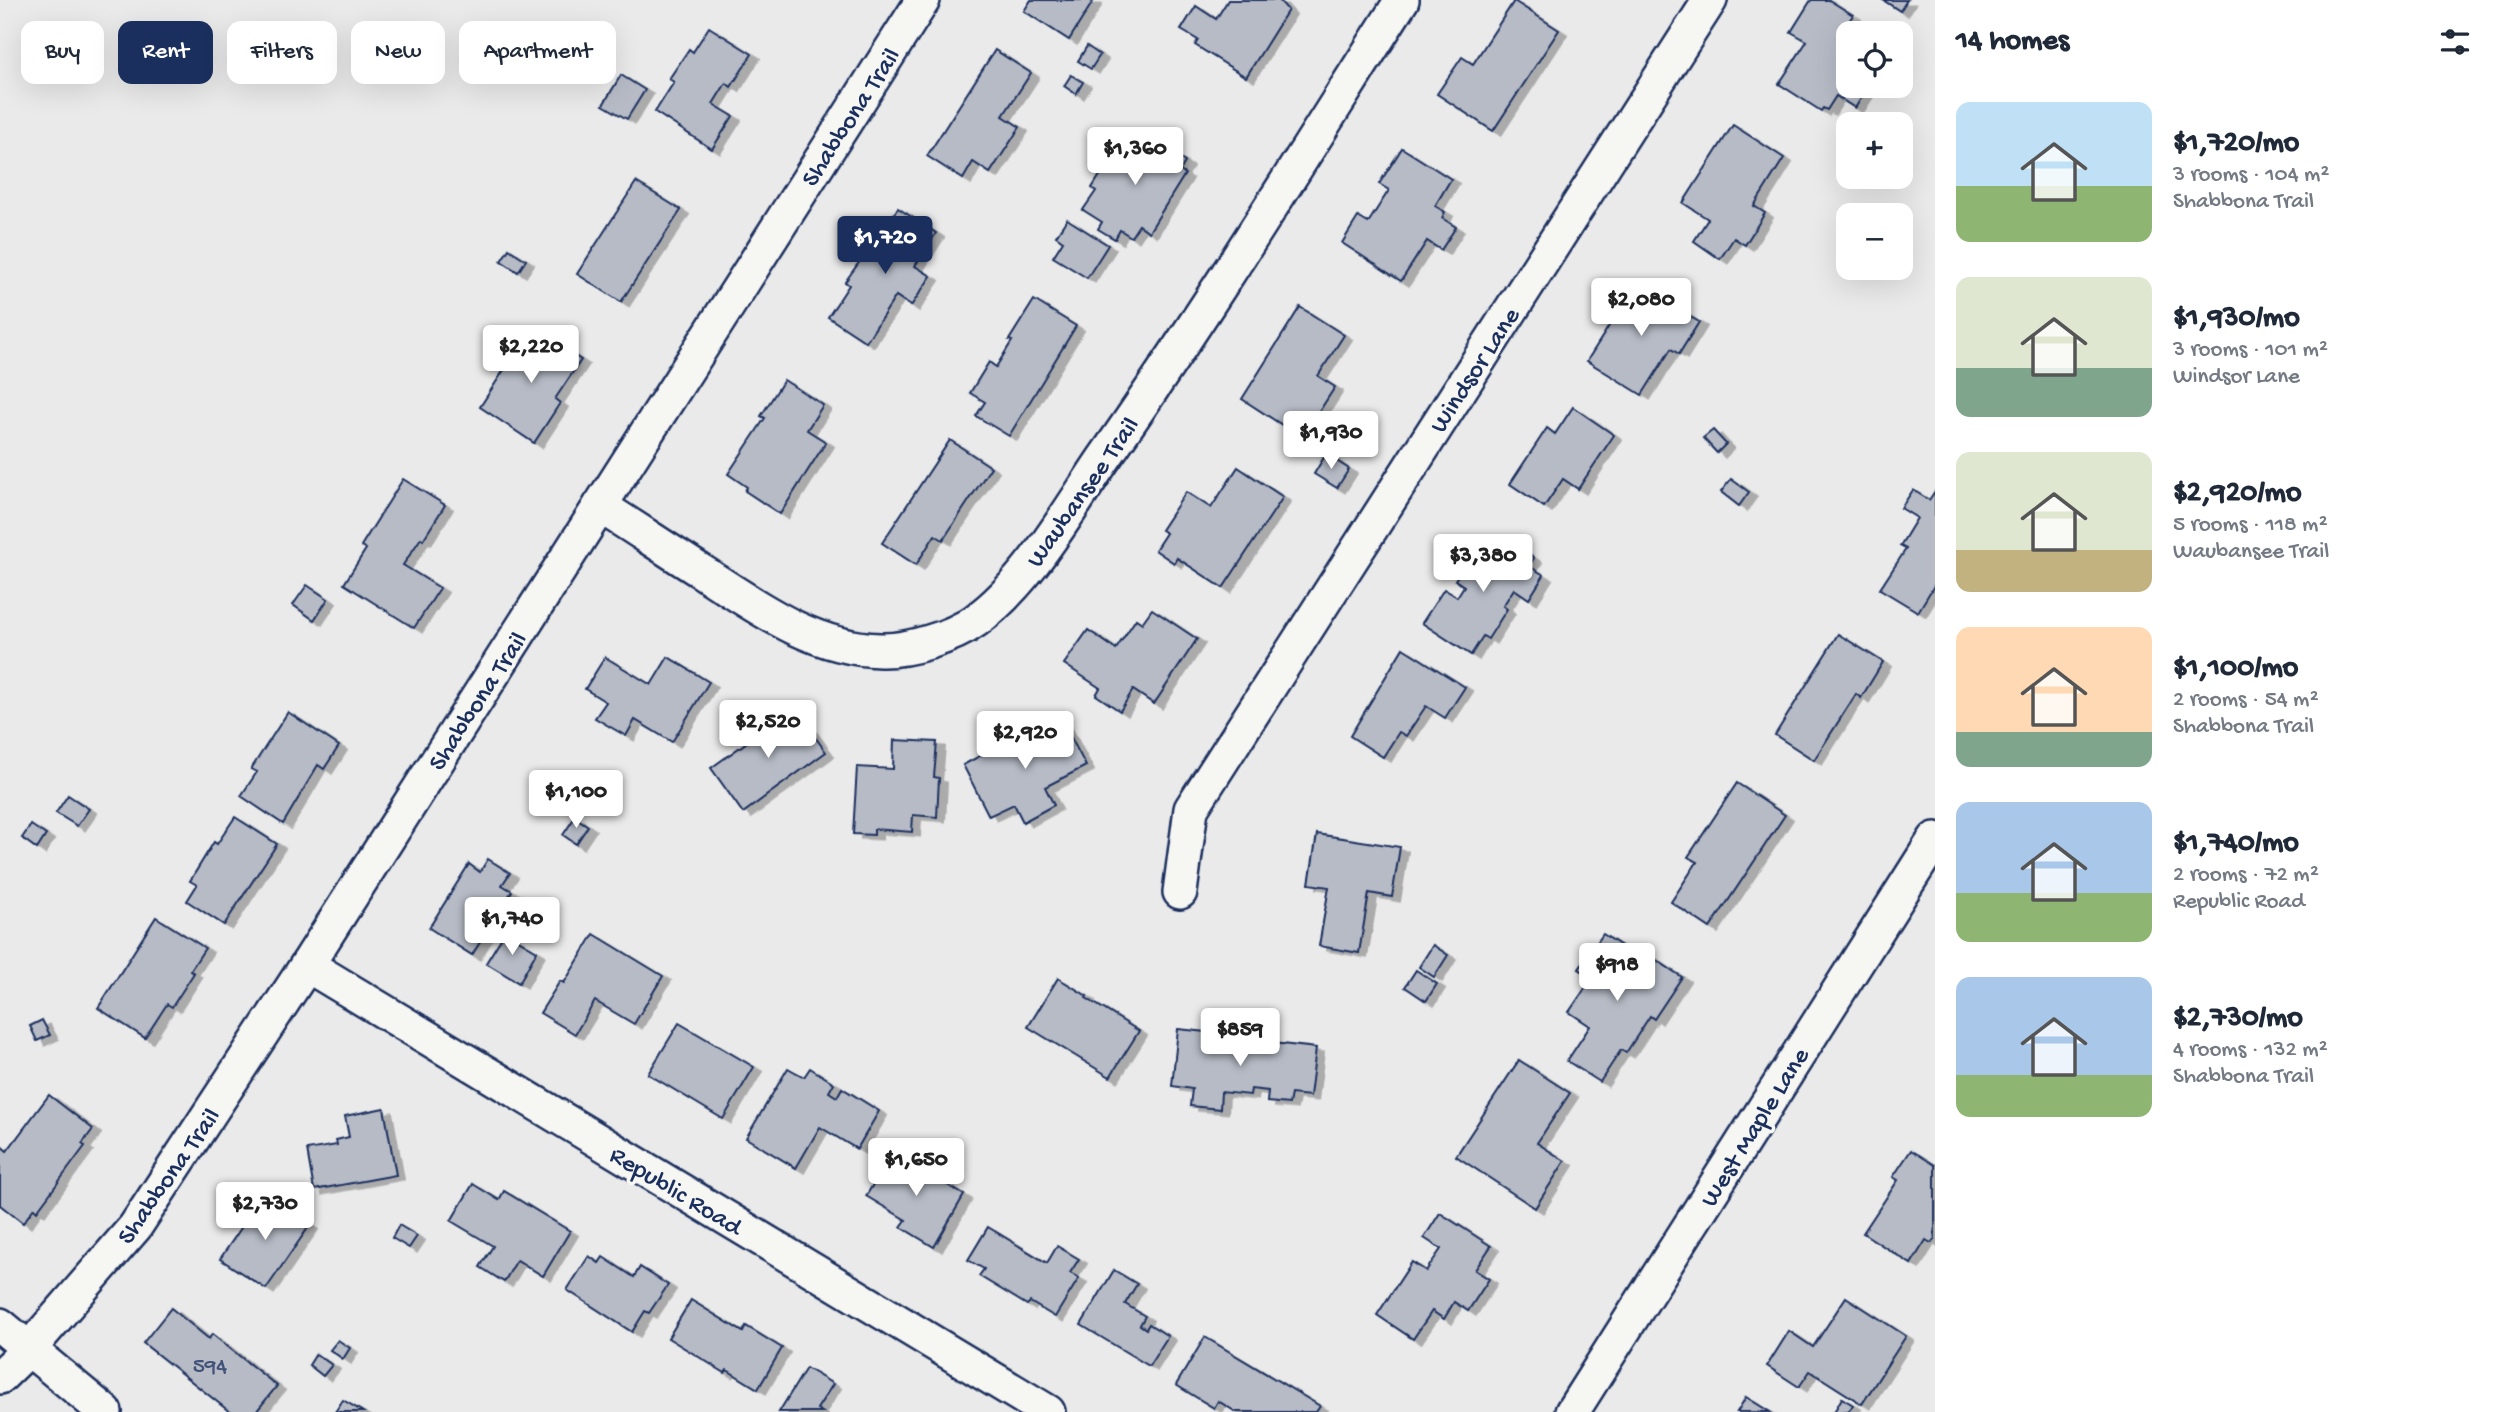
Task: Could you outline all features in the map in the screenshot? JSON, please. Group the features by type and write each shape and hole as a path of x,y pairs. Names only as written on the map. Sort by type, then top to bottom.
{"street":[{"name":"Shabbona Trail","path":"0,1377 29,1349 135,1227 307,965 923,0"},
{"name":"Waubansee Trail","path":"600,506 780,622 834,643 881,650 946,636 962,629 997,602 1023,573 1054,531 1156,384 1402,0"},
{"name":"Windsor Lane","path":"1180,892 1191,809 1710,0"},
{"name":"West Maple Lane","path":"1572,1412 1935,839"},
{"name":"Republic Road","path":"307,965 1048,1412"},
{"path":"0,1325 105,1412"}],"building":[{"path":"1031,0 1094,0 1069,40 1024,11"},
{"path":"1228,0 1279,0 1288,10 1246,77 1195,45 1198,40 1181,30 1196,6 1216,19"},
{"path":"1811,0 1829,0 1853,15 1849,21 1836,21 1836,96 1827,110 1823,108 1821,111 1779,84 1807,41 1791,32"},
{"path":"1883,0 1907,0 1900,11"},
{"path":"1514,1 1559,30 1493,131 1437,94 1462,57 1473,64"},
{"path":"709,27 752,54 731,87 726,83 713,104 733,116 712,149 655,112 674,82 669,79 689,49 693,52"},
{"path":"1087,46 1100,55 1091,69 1078,61"},
{"path":"995,50 1031,73 1003,116 1020,127 990,173 973,162 963,179 927,156"},
{"path":"621,75 645,90 627,119 603,105"},
{"path":"1071,75 1083,82 1076,94 1064,86"},
{"path":"1839,98 1861,98 1855,108"},
{"path":"1733,125 1784,158 1754,206 1765,213 1745,245 1734,238 1720,259 1694,241 1708,219 1683,203"},
{"path":"1138,132 1185,162 1180,171 1185,174 1149,232 1139,225 1131,237 1120,230 1115,239 1098,229 1102,222 1083,210 1096,191 1092,188 1119,145 1127,150"},
{"path":"1402,148 1451,179 1435,206 1445,212 1442,218 1456,227 1441,250 1427,241 1401,281 1342,243 1358,217 1368,223 1389,190 1379,184"},
{"path":"636,182 681,210 621,302 577,274"},
{"path":"898,208 936,233 915,266 931,276 911,306 896,296 866,342 828,317 849,285 845,282"},
{"path":"1067,219 1108,245 1087,278 1053,257 1063,241 1056,236"},
{"path":"509,249 526,260 518,272 501,261"},
{"path":"1632,281 1699,322 1679,354 1671,349 1642,395 1587,361 1614,318 1610,316"},
{"path":"1034,300 1076,326 1009,436 976,416 985,402 970,393 989,362 996,367"},
{"path":"1300,307 1344,335 1318,376 1335,387 1302,438 1242,399"},
{"path":"531,328 581,360 555,399 560,403 534,443 480,407"},
{"path":"784,380 823,405 807,430 826,442 780,514 745,491 747,487 728,474 765,418 761,416"},
{"path":"1573,407 1614,435 1578,489 1563,479 1544,507 1510,484 1547,428 1555,434"},
{"path":"1713,430 1726,444 1717,453 1703,438"},
{"path":"950,440 991,467 943,540 935,535 916,565 882,543"},
{"path":"1326,454 1349,469 1337,488 1314,474"},
{"path":"1238,467 1283,497 1223,588 1177,558 1174,563 1155,550 1166,533 1161,530 1186,492 1211,508"},
{"path":"403,479 445,505 403,565 440,588 414,628 344,584 366,549 361,546"},
{"path":"1731,479 1749,492 1739,506 1721,492"},
{"path":"1913,490 1929,500 1935,491 1935,584 1918,612 1880,589 1906,549 1900,546 1917,518 1901,508"},
{"path":"1494,537 1534,558 1529,566 1544,575 1529,599 1514,589 1503,606 1507,609 1488,639 1483,636 1471,655 1422,623 1444,589 1457,597 1464,586 1455,580 1476,547 1484,552"},
{"path":"307,585 328,599 314,620 293,605"},
{"path":"1152,609 1197,639 1154,704 1133,690 1120,711 1096,695 1100,688 1064,664 1088,630 1116,649 1136,619 1142,623"},
{"path":"1838,634 1883,662 1861,698 1856,694 1814,760 1775,735"},
{"path":"1403,648 1465,687 1445,718 1426,706 1406,736 1399,732 1383,757 1350,736"},
{"path":"605,657 651,685 668,657 709,682 672,742 635,720 626,736 595,718 606,702 585,689"},
{"path":"794,708 826,752 743,813 711,768"},
{"path":"288,712 339,746 324,769 318,765 283,824 241,796 257,772 251,769"},
{"path":"1059,715 1086,766 1045,787 1054,805 1023,822 1014,804 989,816 963,765 1000,745 1004,752 1034,736 1031,730"},
{"path":"894,740 937,742 934,777 939,778 937,817 913,815 912,832 874,829 874,835 853,834 857,767 893,769"},
{"path":"1737,783 1785,815 1710,928 1671,902 1697,862 1688,857"},
{"path":"68,795 89,809 77,826 56,813"},
{"path":"235,817 277,844 224,925 187,901 197,885 190,881 214,842 217,844"},
{"path":"575,817 588,826 576,844 563,835"},
{"path":"31,825 46,835 37,849 22,838"},
{"path":"1317,834 1400,847 1392,897 1369,893 1359,953 1319,946 1329,887 1309,884"},
{"path":"488,859 510,873 502,885 512,891 472,955 429,928 469,864 480,872"},
{"path":"156,917 205,948 190,971 194,973 172,1007 167,1004 145,1038 98,1008"},
{"path":"505,932 537,951 519,983 486,963"},
{"path":"594,934 663,976 634,1024 595,1001 575,1034 540,1013 560,981 564,983"},
{"path":"1603,934 1640,958 1644,952 1682,977 1654,1019 1650,1016 1626,1053 1621,1050 1600,1082 1567,1061 1590,1026 1569,1012 1592,978 1579,969"},
{"path":"1433,945 1448,955 1434,977 1419,967"},
{"path":"1416,970 1437,984 1426,1001 1405,987"},
{"path":"1058,978 1139,1031 1110,1077 1028,1027"},
{"path":"42,1020 50,1035 37,1041 30,1026"},
{"path":"679,1023 754,1067 723,1119 648,1074"},
{"path":"1178,1029 1246,1036 1246,1040 1316,1048 1310,1096 1291,1094 1289,1104 1267,1102 1268,1091 1251,1089 1250,1095 1221,1092 1220,1109 1190,1106 1192,1089 1172,1086"},
{"path":"1519,1060 1570,1093 1537,1143 1565,1161 1535,1208 1456,1156"},
{"path":"788,1068 804,1077 810,1068 834,1083 829,1092 837,1097 842,1088 879,1111 857,1149 820,1127 796,1168 746,1138"},
{"path":"49,1095 93,1129 82,1144 85,1146 37,1211 34,1208 23,1223 0,1205 0,1145 7,1151"},
{"path":"384,1108 396,1175 314,1190 307,1150 337,1145 336,1140 349,1137 345,1116"},
{"path":"1911,1150 1935,1165 1935,1238 1931,1243 1926,1240 1911,1264 1863,1233 1898,1180 1893,1177"},
{"path":"893,1152 964,1195 934,1247 901,1227 906,1220 866,1196"},
{"path":"473,1184 499,1200 504,1191 570,1231 543,1276 517,1260 504,1282 480,1267 493,1246 451,1221"},
{"path":"264,1194 310,1225 266,1289 220,1259"},
{"path":"1440,1213 1491,1246 1475,1270 1489,1279 1468,1311 1454,1302 1444,1319 1432,1311 1413,1339 1377,1315 1412,1262 1426,1271 1441,1249 1424,1238"},
{"path":"399,1225 417,1236 409,1248 392,1238"},
{"path":"988,1227 1047,1263 1057,1246 1079,1259 1070,1273 1079,1278 1055,1317 1030,1302 1027,1305 979,1276 984,1269 968,1260"},
{"path":"589,1256 599,1263 603,1257 634,1277 640,1267 668,1285 649,1313 645,1311 632,1332 567,1290"},
{"path":"1114,1270 1137,1284 1125,1304 1145,1316 1140,1325 1146,1329 1149,1324 1168,1336 1149,1366 1081,1325"},
{"path":"1846,1297 1906,1336 1862,1404 1810,1371 1799,1387 1767,1366 1789,1331 1813,1347"},
{"path":"691,1300 743,1332 746,1326 782,1348 758,1389 727,1370 725,1373 668,1338"},
{"path":"171,1308 209,1339 212,1334 277,1386 256,1412 230,1412 143,1343"},
{"path":"1205,1337 1320,1406 1316,1412 1236,1412 1218,1401 1214,1408 1176,1385"},
{"path":"338,1340 350,1348 343,1359 330,1350"},
{"path":"316,1354 332,1365 323,1376 309,1365"},
{"path":"806,1368 833,1384 817,1409 822,1412 779,1412"},
{"path":"1746,1397 1770,1412 1737,1412"},
{"path":"1842,1398 1853,1405 1848,1412 1834,1412"},
{"path":"343,1400 363,1412 335,1412"}]}
